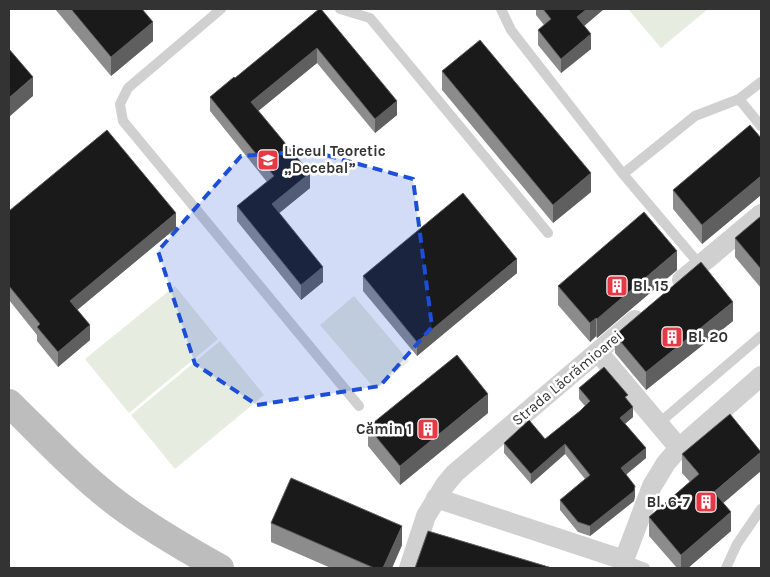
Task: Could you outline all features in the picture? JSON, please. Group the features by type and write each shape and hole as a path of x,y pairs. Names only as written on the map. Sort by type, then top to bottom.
{"street":[{"path":"671,290 761,214"},
{"name":"Strada Lăcrămioarei","path":"409,568 426,516 436,498 455,473 649,308"},
{"path":"598,352 679,448"},
{"path":"436,498 623,564 652,486 666,463 679,448 761,376"},
{"path":"9,403 86,477 119,505 169,538 220,568"},
{"path":"119,505 131,524 200,568"}],"lane":[{"path":"221,9 128,88 120,104 123,121 358,406"},
{"path":"340,9 370,18 548,233"},
{"path":"501,9 510,30 623,174 700,266"},
{"path":"623,174 695,116 739,99 761,82"},
{"path":"739,99 761,126"},
{"path":"658,424 761,336"},
{"path":"726,568 738,544 761,509"},
{"path":"623,564 645,568"}],"highlighted area":[{"path":"311,151 413,179 432,327 380,386 257,405 195,364 158,251 241,156"}],"shaded area":[{"path":"628,9 708,9 661,48"},
{"path":"175,286 218,339 129,413 85,359"},
{"path":"354,296 409,361 375,389 320,325"},
{"path":"220,341 264,395 175,469 131,415"}],"building":[{"path":"71,9 142,9 153,22 111,57"},
{"name":"Liceul Teoretic „Decebal”","path":"321,9 397,101 375,119 317,48 251,102 310,173 272,204 323,267 301,285 237,206 274,176 210,97"},
{"path":"543,9 587,9 577,17 591,34 561,59 538,30 551,19"},
{"path":"480,40 591,173 553,205 442,71"},
{"path":"9,49 33,77 9,98"},
{"path":"750,125 761,138 761,176 702,225 673,190"},
{"path":"107,130 176,213 70,301 90,325 58,352 37,327 40,324 9,286 9,211"},
{"path":"463,193 517,259 417,342 363,276"},
{"name":"Bl. 15","path":"644,212 677,251 590,323 558,286"},
{"path":"761,216 761,269 735,238"},
{"name":"Bl. 20","path":"701,262 733,302 646,372 615,335"},
{"name":"Cămin 1","path":"457,355 488,394 400,466 368,427"},
{"path":"604,367 628,395 625,397 633,407 620,418 646,448 621,468 635,486 634,491 590,526 578,522 560,500 590,475 565,444 531,474 504,443 529,420 545,439 590,401 579,388"},
{"name":"Bl. 6-7","path":"730,414 761,452 714,492 731,512 681,555 649,517 699,474 682,454"},
{"path":"291,478 402,526 383,568 374,568 271,523"},
{"path":"428,531 552,568 415,568"}],"place":[{"name":"Liceul Teoretic „Decebal”","path":"268,160"},
{"name":"Bl. 15","path":"617,286"},
{"name":"Bl. 20","path":"672,337"},
{"name":"Cămin 1","path":"428,429"},
{"name":"Bl. 6-7","path":"706,502"}]}
